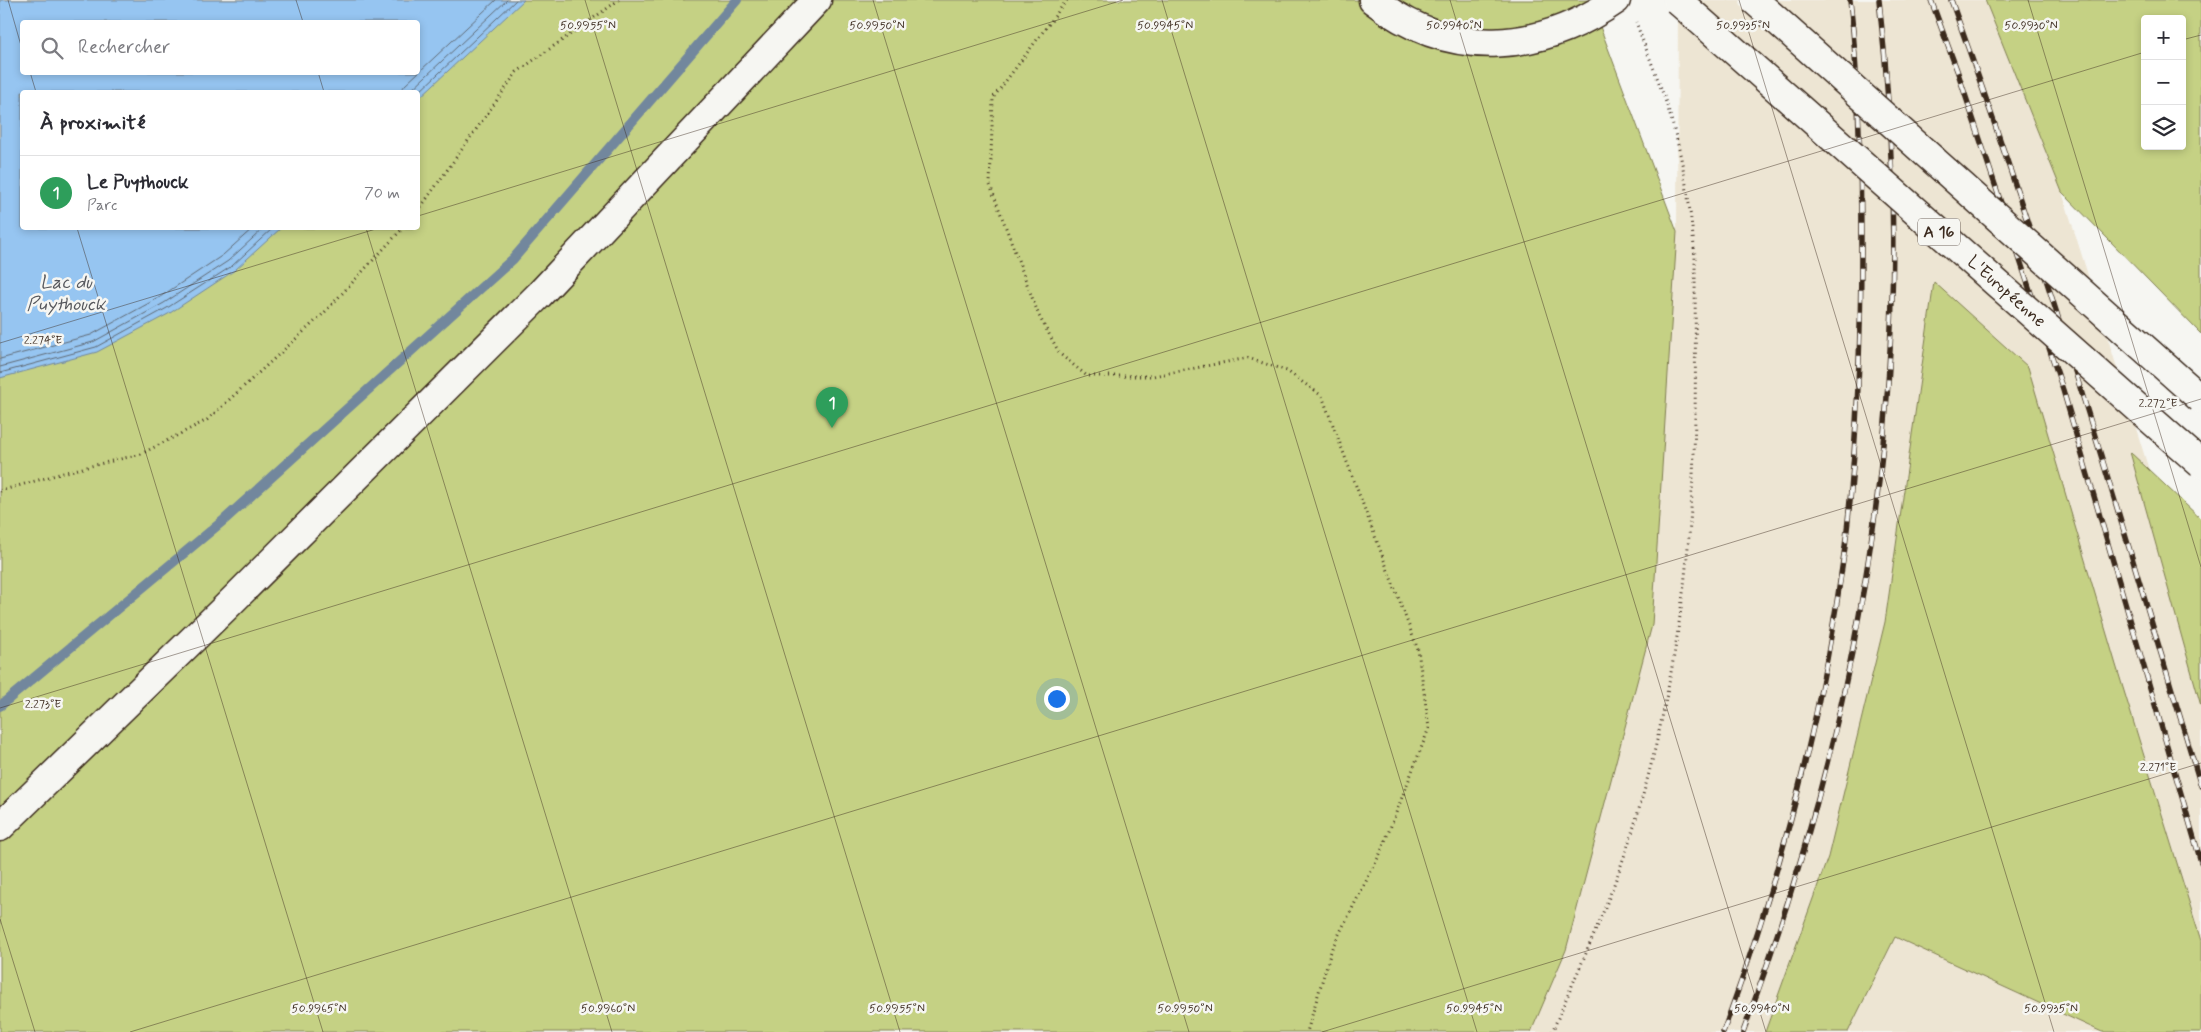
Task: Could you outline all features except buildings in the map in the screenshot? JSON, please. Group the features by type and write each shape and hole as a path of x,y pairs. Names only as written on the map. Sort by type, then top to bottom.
{"main road":[{"path":"0,827 232,601 539,296 817,0"},
{"path":"1373,0 1418,28 1440,36 1475,44 1522,40 1546,34 1583,20 1625,9"},
{"name":"L'Européenne","path":"1677,0 2201,464"},
{"name":"A 16","path":"1754,0 2201,399"}],"path":[{"path":"420,208 517,72 619,0"},
{"path":"1067,0 993,98 990,185 1039,316 1060,354 1087,376 1153,376 1248,358 1287,371 1322,396 1418,650 1429,728 1380,854 1332,948 1307,1032"},
{"path":"1552,1032 1616,878 1648,779 1676,646 1692,493 1695,257 1690,207 1673,124 1625,9"},
{"path":"0,491 70,471 141,454 207,420 323,314 400,230"}],"shaded area":[{"path":"1678,0 1985,0 2062,192 2201,636 2201,941 2116,665 1934,282 1885,622 1828,857 1765,1032 1531,1032 1566,950 1677,232"},
{"path":"1895,937 2102,1032 1848,1032"}],"green space":[{"path":"0,0 1590,0 1677,232 1652,625 1566,950 1531,1032 0,1032"},
{"path":"1985,0 2201,0 2201,334 2062,192"},
{"path":"1934,282 2028,367 2116,665 2201,941 2201,1032 2102,1032 1895,937 1848,1032 1765,1032 1828,857 1885,622"},
{"path":"2130,452 2201,519 2201,706"}],"water":[{"name":"Lac du Puythouck","path":"0,0 524,0 420,97 420,90 20,90 20,230 279,230 235,270 170,313 97,352 0,378"}],"waterway":[{"path":"0,706 224,520 513,259 737,0"}],"railway":[{"path":"1723,1032 1763,914 1798,793 1825,670 1845,547 1855,435 1861,285 1859,124 1850,0"},
{"path":"1743,1032 1787,906 1823,779 1852,652 1874,524 1887,395 1893,265 1890,133 1879,0"},
{"path":"1931,0 1958,73 2063,390 2201,862"},
{"path":"1951,0 2050,293 2112,490 2201,786"}],"place":[{"name":"Le Puythouck","path":"832,428"}]}
